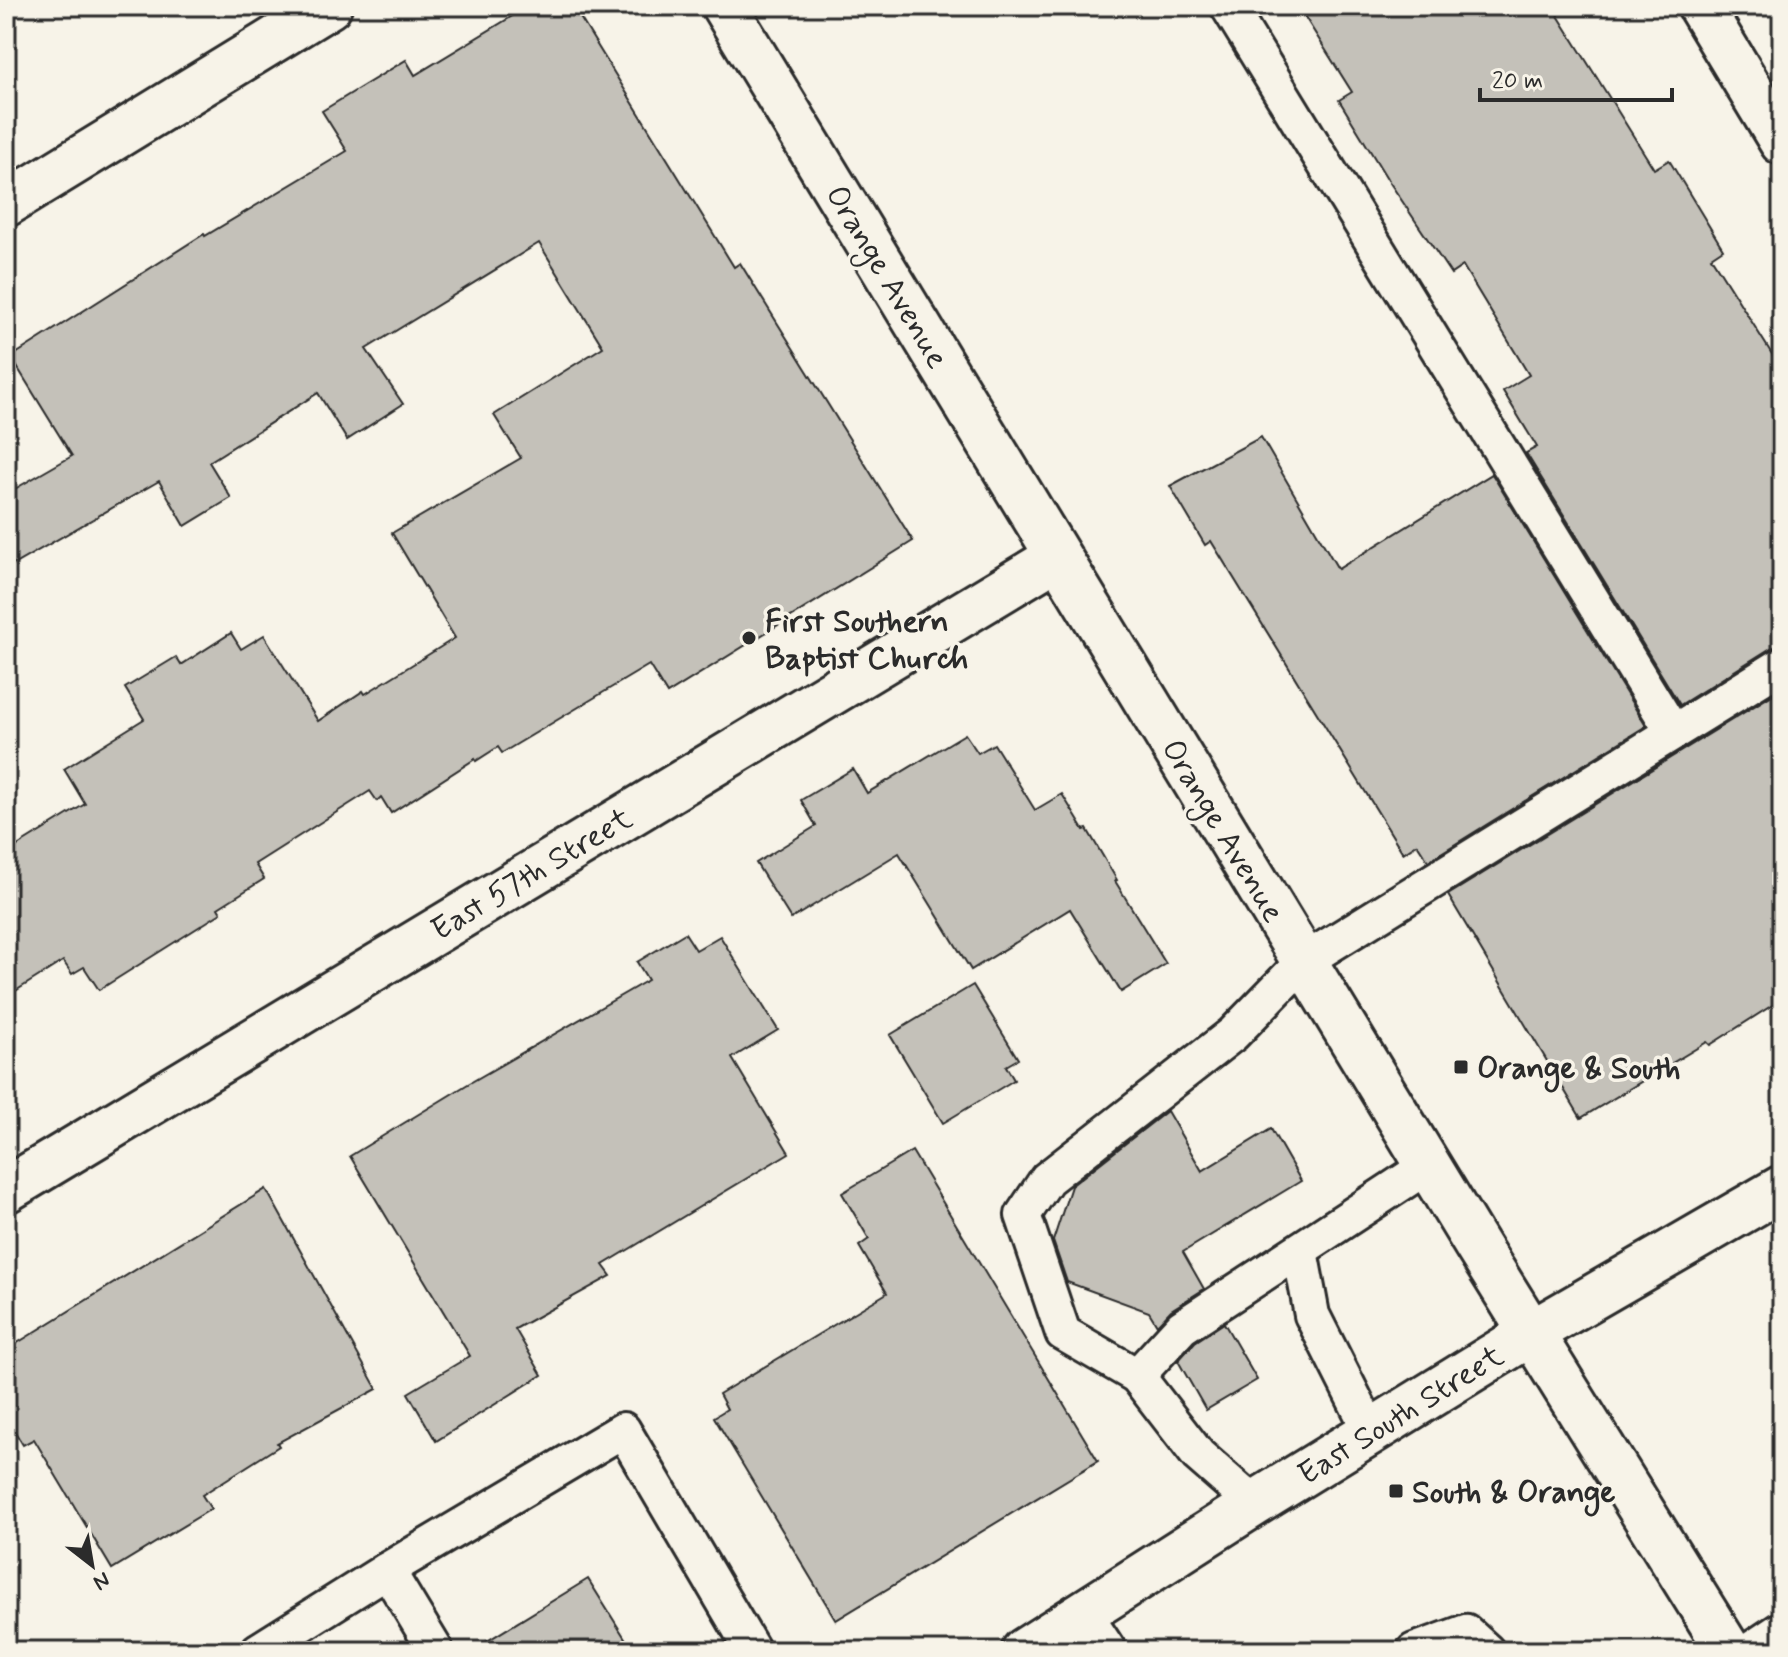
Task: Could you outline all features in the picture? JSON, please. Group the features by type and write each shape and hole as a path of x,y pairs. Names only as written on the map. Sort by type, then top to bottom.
{"street":[{"path":"6,204 329,6"},
{"name":"Orange Avenue","path":"724,6 1531,1333 1729,1651"},
{"path":"1700,6 1782,142"},
{"name":"East 57th Street","path":"6,1190 1057,557"},
{"name":"East South Street","path":"1024,1651 1531,1333 1782,1188"}],"lane":[{"path":"1228,6 1673,732"},
{"path":"1254,1504 1198,1455 1137,1376 1063,1333 1023,1215 1047,1179 1233,1034 1304,961 1782,665"},
{"path":"1137,1376 1182,1327 1429,1165"},
{"path":"1300,1251 1312,1315 1371,1432"},
{"path":"258,1651 387,1570 623,1430 753,1651"},
{"path":"387,1570 436,1651"},
{"path":"1084,1613 1109,1651"},
{"path":"1749,1651 1782,1629"},
{"path":"1414,1651 1466,1632 1487,1651"}],"building":[{"path":"529,6 573,6 734,267 740,263 913,541 667,694 649,665 502,753 498,747 475,759 391,813 381,797 377,801 370,791 255,864 264,879 218,908 221,913 99,990 84,967 72,974 63,961 6,997 6,853 85,804 64,769 144,719 125,688 176,657 181,665 231,633 241,649 264,635 318,721 455,638 392,533 521,458 494,415 603,347 539,243 366,349 403,404 347,440 318,393 209,462 231,498 185,526 159,481 6,569 6,494 72,456 11,357 204,234 347,151 322,111 406,60 415,75"},
{"path":"1298,6 1552,6 1654,169 1669,160 1723,249 1711,257 1782,370 1782,645 1771,648 1680,705 1526,453 1537,447 1503,391 1529,375 1463,266 1451,274 1388,180 1339,100 1352,92"},
{"path":"1261,437 1338,569 1492,474 1646,726 1428,861 1417,844 1403,853 1211,541 1205,545 1170,486"},
{"path":"1782,689 1782,999 1710,1045 1707,1042 1581,1118 1448,895"},
{"path":"965,734 978,753 994,744 1035,810 1062,794 1084,830 1087,829 1166,964 1121,992 1070,909 971,970 899,853 791,919 756,863 816,826 801,800 853,769 867,793"},
{"path":"685,933 696,950 720,936 778,1030 732,1058 789,1153 603,1265 611,1276 515,1329 542,1375 436,1441 408,1393 470,1356 350,1156 648,980 637,962"},
{"path":"973,985 1018,1059 1006,1066 1014,1080 943,1123 890,1035"},
{"path":"1167,1111 1202,1171 1271,1129 1301,1181 1183,1252 1204,1289 1171,1310 1157,1325 1149,1312 1067,1282 1053,1241 1071,1186"},
{"path":"912,1151 1098,1461 836,1620 714,1417 727,1409 719,1394 887,1293 859,1246 869,1239 842,1193"},
{"path":"266,1189 377,1389 277,1443 279,1446 202,1495 211,1509 112,1569 34,1439 23,1445 6,1417 6,1350"},
{"path":"1224,1323 1257,1380 1206,1410 1178,1361 1195,1342"},
{"path":"588,1579 633,1651 471,1651"}],"place":[{"name":"First Southern Baptist Church","path":"749,638"},
{"name":"Orange & South","path":"1461,1067"},
{"name":"South & Orange","path":"1396,1491"}]}
